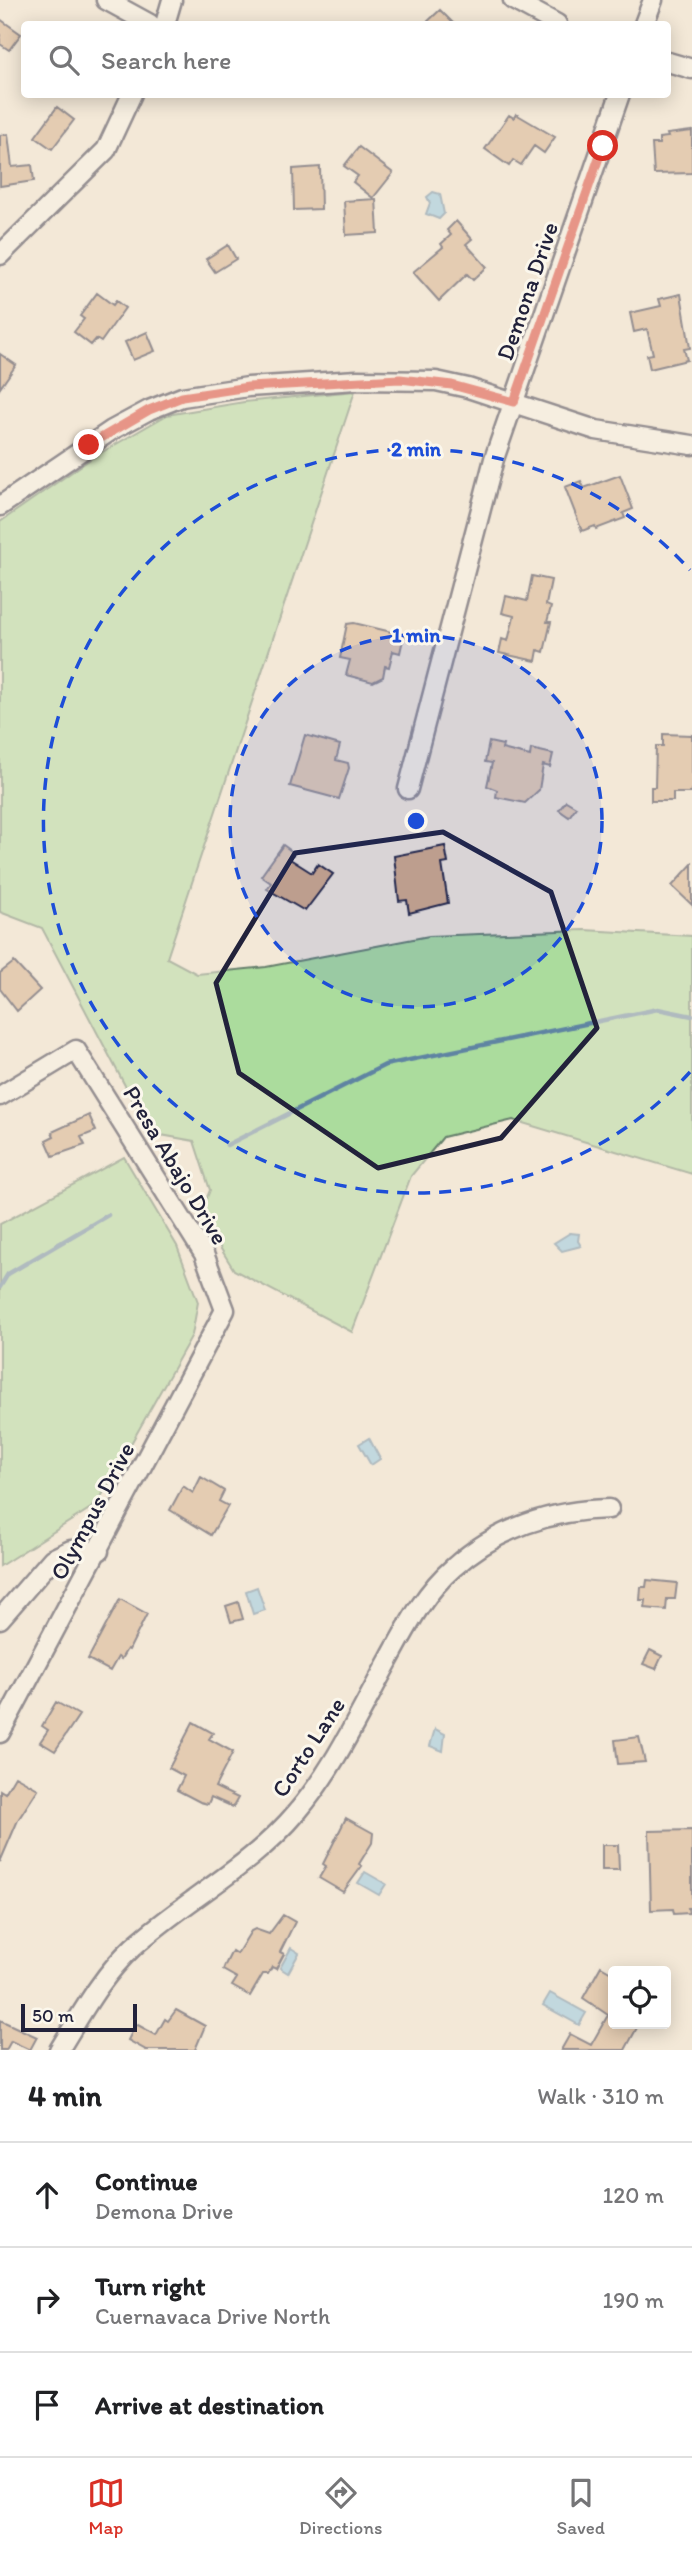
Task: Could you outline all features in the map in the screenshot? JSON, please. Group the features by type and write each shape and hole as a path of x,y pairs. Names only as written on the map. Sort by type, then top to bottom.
{"street":[{"path":"106,0 144,21"},
{"path":"165,21 172,0"},
{"path":"513,0 552,21"},
{"path":"645,21 653,0"},
{"path":"671,63 692,69"},
{"path":"0,255 106,150 130,98"},
{"name":"Demona Drive","path":"408,789 478,514 619,98"},
{"path":"0,506 112,430 182,397 248,387 400,379 436,381 514,402 596,430 692,444"},
{"name":"Presa Abajo Drive","path":"0,1096 76,1050 204,1254 225,1310"},
{"name":"Olympus Drive","path":"0,1733 225,1310"},
{"name":"Corto Lane","path":"59,2050 89,1998 117,1963 136,1945 245,1864 295,1814 333,1762 413,1616 453,1568 494,1538 517,1527 557,1514 609,1509"},
{"path":"0,1619 52,1559 71,1550 99,1551"}],"highlighted area":[{"path":"443,832 551,892 597,1028 501,1138 378,1168 239,1073 216,983 295,853"}],"green space":[{"path":"355,391 167,958 197,974 266,967 429,936 584,930 692,936 692,1174 513,1120 443,1137 411,1176 352,1332 234,1270 200,1215 210,1190 194,1141 150,1133 42,928 0,912 0,522 92,458 167,415 244,402"},
{"path":"124,1157 177,1246 198,1302 192,1335 97,1504 0,1566 0,1224"}],"water":[{"path":"433,192 440,194 444,214 439,219 426,214 430,203 427,197"},
{"path":"570,1233 579,1234 578,1241 581,1246 562,1251 554,1243"},
{"path":"369,1438 380,1459 371,1465 359,1444"},
{"path":"257,1587 265,1610 253,1614 246,1591"},
{"path":"435,1729 445,1734 443,1751 430,1746"},
{"path":"365,1872 386,1884 379,1895 358,1883"},
{"path":"291,1948 299,1953 288,1973 280,1968"},
{"path":"550,1993 586,2013 579,2025 543,2005"}],"building":[{"path":"440,10 451,21 428,21"},
{"path":"0,19 21,34 9,50 0,44"},
{"path":"57,107 74,120 52,149 35,137"},
{"path":"516,114 555,137 544,153 534,146 521,165 513,160 509,166 485,149 509,115 514,118"},
{"path":"692,131 692,173 654,174 652,144 659,144 659,138 668,137 667,134"},
{"path":"8,134 12,167 32,165 34,181 0,186 0,135"},
{"path":"359,147 393,173 373,198 353,182 358,176 344,166"},
{"path":"320,167 321,209 294,210 293,169"},
{"path":"376,199 378,233 346,235 344,201"},
{"path":"456,221 472,239 466,244 487,267 473,280 467,274 439,301 413,272 443,247 441,244 451,235 447,230"},
{"path":"228,245 236,259 215,272 206,259"},
{"path":"97,293 113,305 116,301 125,308 101,342 96,339 91,345 74,332 84,319 80,316"},
{"path":"681,294 690,348 684,349 687,360 650,369 647,355 653,354 647,329 634,332 630,313 661,306 659,299"},
{"path":"147,332 155,351 133,360 125,342"},
{"path":"0,354 16,365 0,388"},
{"path":"620,475 633,509 623,513 625,518 596,529 595,526 582,531 565,487 581,481 584,488"},
{"path":"532,576 551,580 546,605 551,607 547,622 551,622 544,652 538,650 536,661 499,653 502,639 508,641 514,616 502,613 506,596 527,601"},
{"path":"354,623 404,635 400,653 393,651 383,677 373,682 346,675 350,660 340,658 347,624"},
{"path":"663,734 692,735 692,793 673,793 673,801 651,801 651,787 655,787 656,746 663,746"},
{"path":"305,735 340,745 336,760 348,763 349,768 339,799 290,786"},
{"path":"489,742 503,745 502,749 530,756 531,749 553,754 550,767 543,765 539,790 525,803 496,797 497,790 487,786 492,763 485,762"},
{"path":"566,801 576,807 569,817 559,810"},
{"path":"283,845 294,853 290,859 312,873 318,864 333,874 305,911 267,889 271,883 261,876"},
{"path":"445,846 448,863 442,864 448,903 409,913 407,900 399,901 394,856"},
{"path":"692,864 692,905 672,886"},
{"path":"14,962 40,990 17,1011 0,989 0,973"},
{"path":"89,1115 96,1131 81,1137 85,1145 53,1156 46,1140 54,1136 52,1132"},
{"path":"201,1477 224,1491 219,1501 228,1506 211,1535 170,1510 183,1486 193,1493"},
{"path":"647,1580 677,1583 675,1599 667,1599 666,1610 645,1608 646,1600 640,1600 641,1587 646,1587"},
{"path":"120,1599 147,1614 129,1650 127,1649 121,1659 118,1657 110,1671 88,1659"},
{"path":"238,1602 243,1619 231,1622 226,1606"},
{"path":"650,1650 662,1656 656,1669 643,1664"},
{"path":"56,1702 79,1715 55,1751 40,1742 48,1730 42,1726"},
{"path":"193,1722 213,1733 209,1739 233,1752 215,1787 238,1798 233,1807 211,1797 208,1804 200,1802 177,1790 184,1776 169,1768"},
{"path":"639,1737 645,1762 618,1764 615,1740"},
{"path":"15,1776 38,1789 18,1820 0,1862 0,1790 5,1793"},
{"path":"346,1818 373,1833 372,1843 359,1864 362,1866 343,1892 319,1878"},
{"path":"692,1830 692,1908 688,1908 689,1913 674,1914 673,1909 651,1910 649,1831"},
{"path":"602,1845 618,1845 619,1870 602,1870"},
{"path":"283,1915 295,1922 280,1952 284,1954 276,1969 272,1967 268,1974 263,1974 250,1996 232,1986 237,1978 223,1970 225,1965 232,1951 237,1954 251,1931 255,1929 269,1934"},
{"path":"601,1966 608,1970 608,2015 583,1998"},
{"path":"176,2010 205,2026 195,2050 146,2050 128,2040 136,2024 156,2035 165,2019 168,2021"},
{"path":"608,2015 608,2029 636,2029 625,2050 561,2050 570,2034 591,2045"},
{"path":"0,2020 37,2037 30,2050 11,2041 6,2050 0,2050"}],"waterway":[{"path":"227,1145 385,1065 658,1009 692,1016"},
{"path":"0,1287 8,1274 108,1215"}],"route":[{"path":"89,445 149,410 182,397 248,387 357,380 436,381 514,402 603,146"}]}
